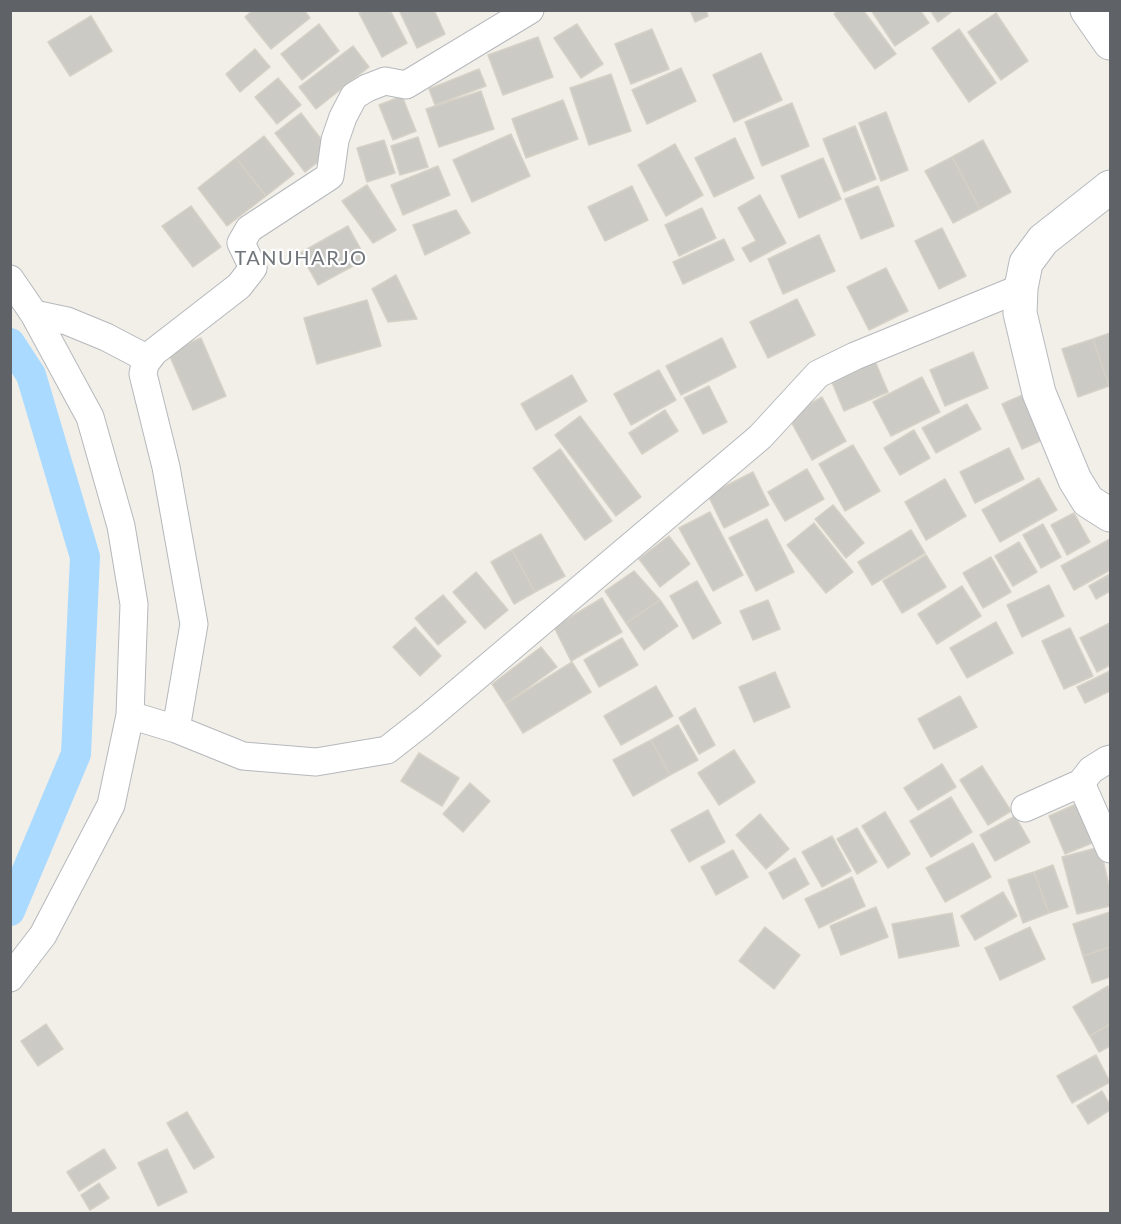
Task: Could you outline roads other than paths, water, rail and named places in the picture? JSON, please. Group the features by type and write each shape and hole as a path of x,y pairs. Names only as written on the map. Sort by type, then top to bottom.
{"street":[{"path":"176,729 194,624 166,467 143,374 145,364 154,351 238,286 253,268 241,243 249,229 330,176 334,140 354,96 385,81 406,85 530,10"},
{"path":"1087,10 1110,43"},
{"path":"1110,187 1043,240 1026,263 1021,288 1020,313 1039,393 1075,480 1088,501 1110,515"},
{"path":"10,279 34,314 90,417 121,526 134,604 129,715 111,805 43,935 10,978"},
{"path":"129,715 176,729 243,756 316,762 387,750 760,437 819,374 855,356 1021,288"},
{"path":"34,314 67,321 106,337 148,359"},
{"path":"1025,808 1081,783 1091,770 1110,759"},
{"path":"1081,783 1110,849"}],"waterway":[{"path":"10,343 31,375 85,557 76,754 10,911"}],"district":[{"name":"TANUHARJO","path":"301,259"}]}
